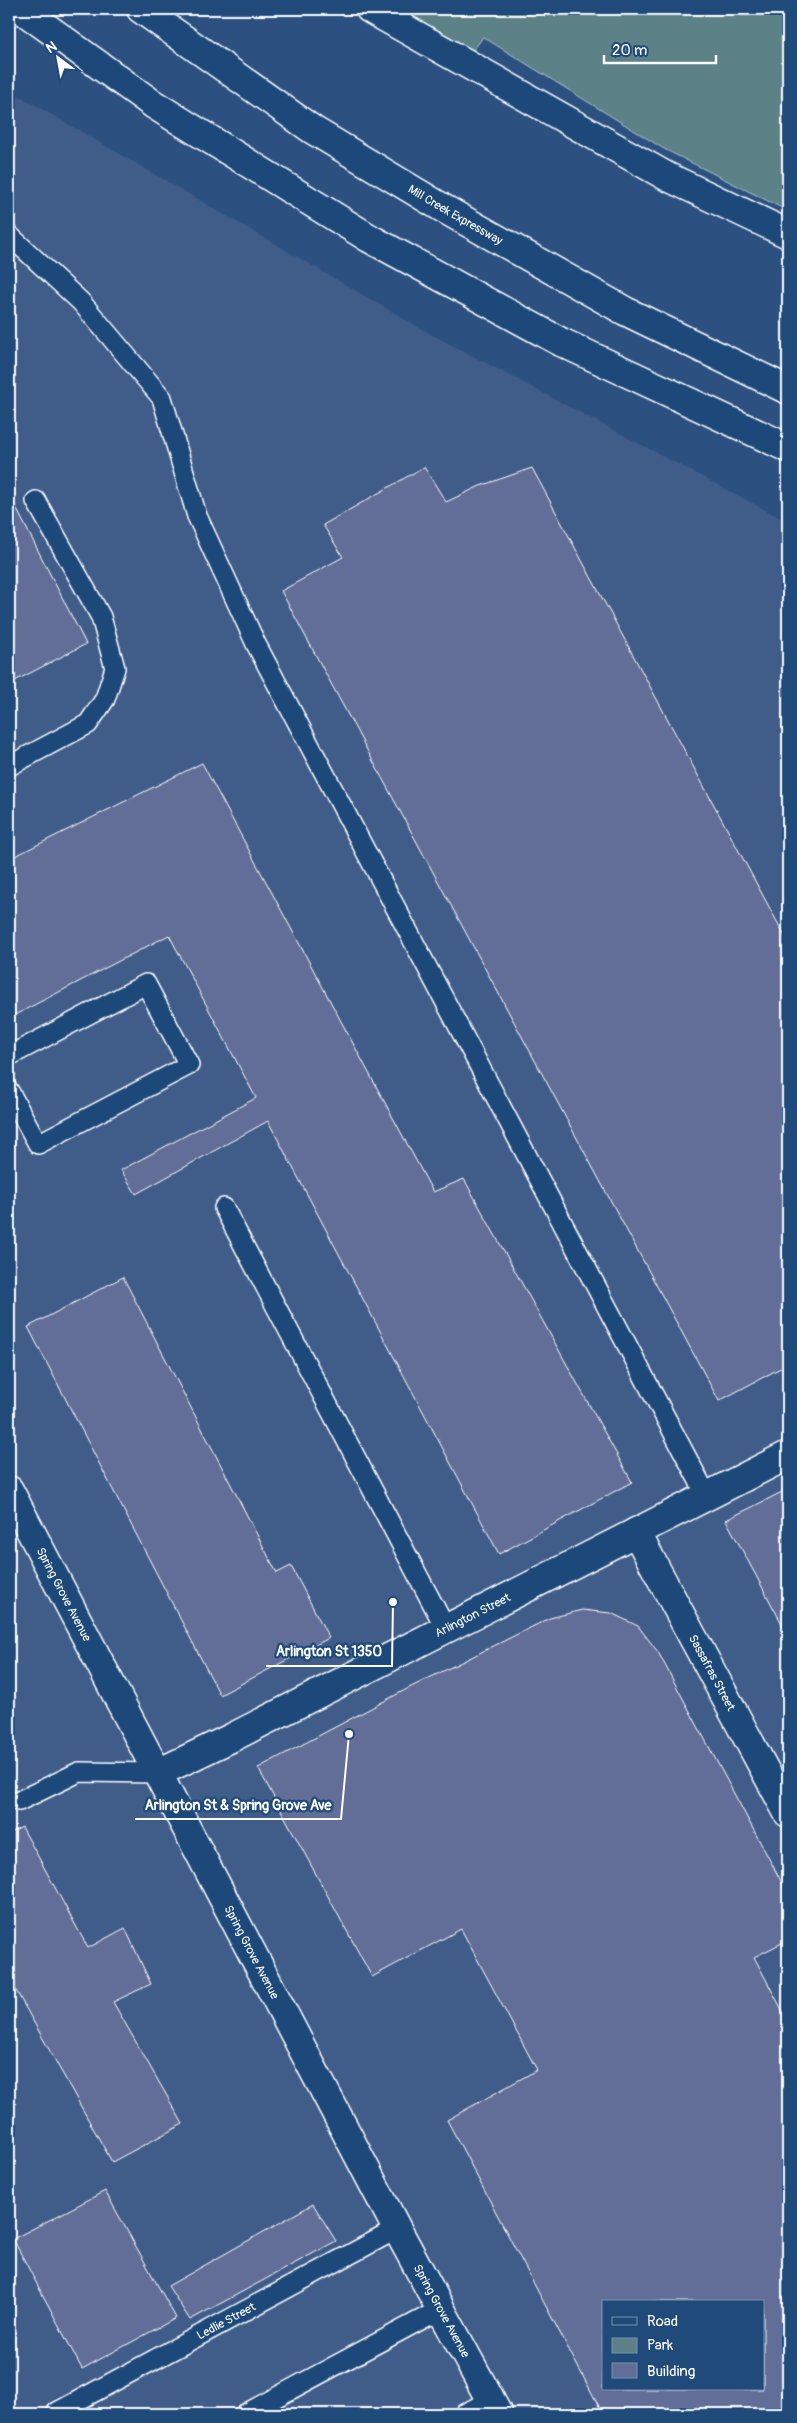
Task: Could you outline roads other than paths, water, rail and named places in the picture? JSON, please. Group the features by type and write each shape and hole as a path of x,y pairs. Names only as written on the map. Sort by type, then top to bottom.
{"main road":[{"path":"21,9 153,104 369,238 561,342 788,448"},
{"name":"Mill Creek Expressway","path":"141,9 313,130 446,210 625,311 788,390"},
{"path":"370,9 666,176 788,234"},
{"name":"Arlington Street","path":"158,1773 788,1455"},
{"name":"Spring Grove Avenue","path":"9,1490 396,2229 494,2407"},
{"name":"Sassafras Street","path":"636,1532 788,1813"}],"lane":[{"path":"9,236 81,302 162,398 197,516 256,644 707,1496"},
{"path":"9,766 88,724 105,699 115,668 101,618 36,501"},
{"path":"9,1056 146,984 189,1065 38,1144 9,1091"},
{"path":"224,1208 446,1629"},
{"path":"19,1802 78,1772 158,1773"},
{"name":"Ledlie Street","path":"57,2412 396,2229"},
{"path":"245,2414 441,2308"},
{"path":"464,2414 494,2407"}],"place":[{"name":"Arlington St 1350","path":"393,1602"},
{"name":"Arlington St & Spring Grove Ave","path":"349,1734"}]}
